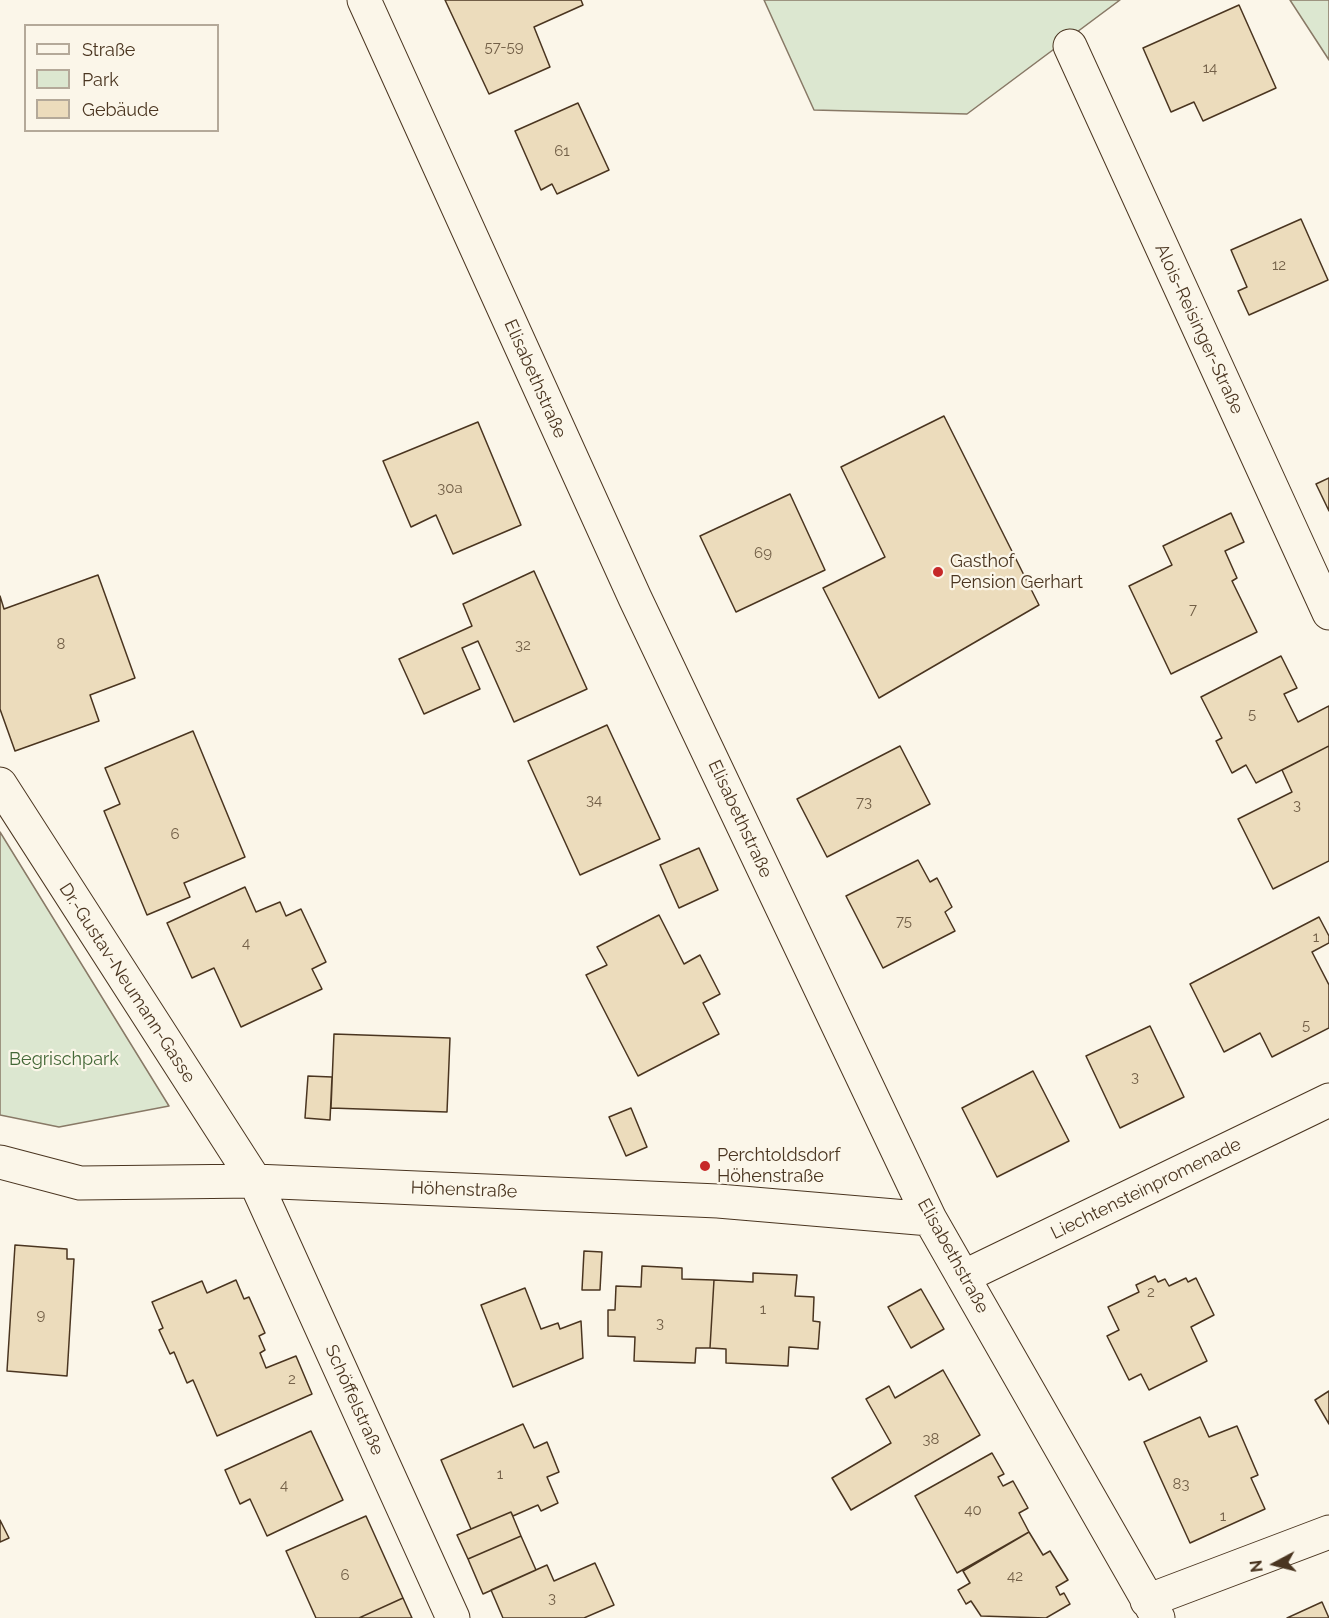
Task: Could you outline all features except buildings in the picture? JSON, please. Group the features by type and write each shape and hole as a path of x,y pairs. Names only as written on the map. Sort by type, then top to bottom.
{"street":[{"name":"Elisabethstraße","path":"364,0 635,598 930,1219 1153,1609"},
{"name":"Alois-Reisinger-Straße","path":"1070,46 1329,613"},
{"name":"Dr.-Gustav-Neumann-Gasse","path":"0,784 255,1181"},
{"name":"Liechtensteinpromenade","path":"963,1277 1329,1100"},
{"name":"Höhenstraße","path":"0,1162 80,1182 255,1181 718,1201 930,1219"},
{"name":"Schöffelstraße","path":"255,1181 453,1618"},
{"path":"1153,1609 1329,1532"}],"green space":[{"path":"764,0 1120,0 967,114 814,110"},
{"path":"1290,0 1329,0 1329,60"},
{"name":"Begrischpark","path":"0,832 169,1106 59,1127 0,1115"}],"place":[{"name":"Gasthof Pension Gerhart","path":"938,572"},
{"name":"Perchtoldsdorf Höhenstraße","path":"705,1166"}]}
